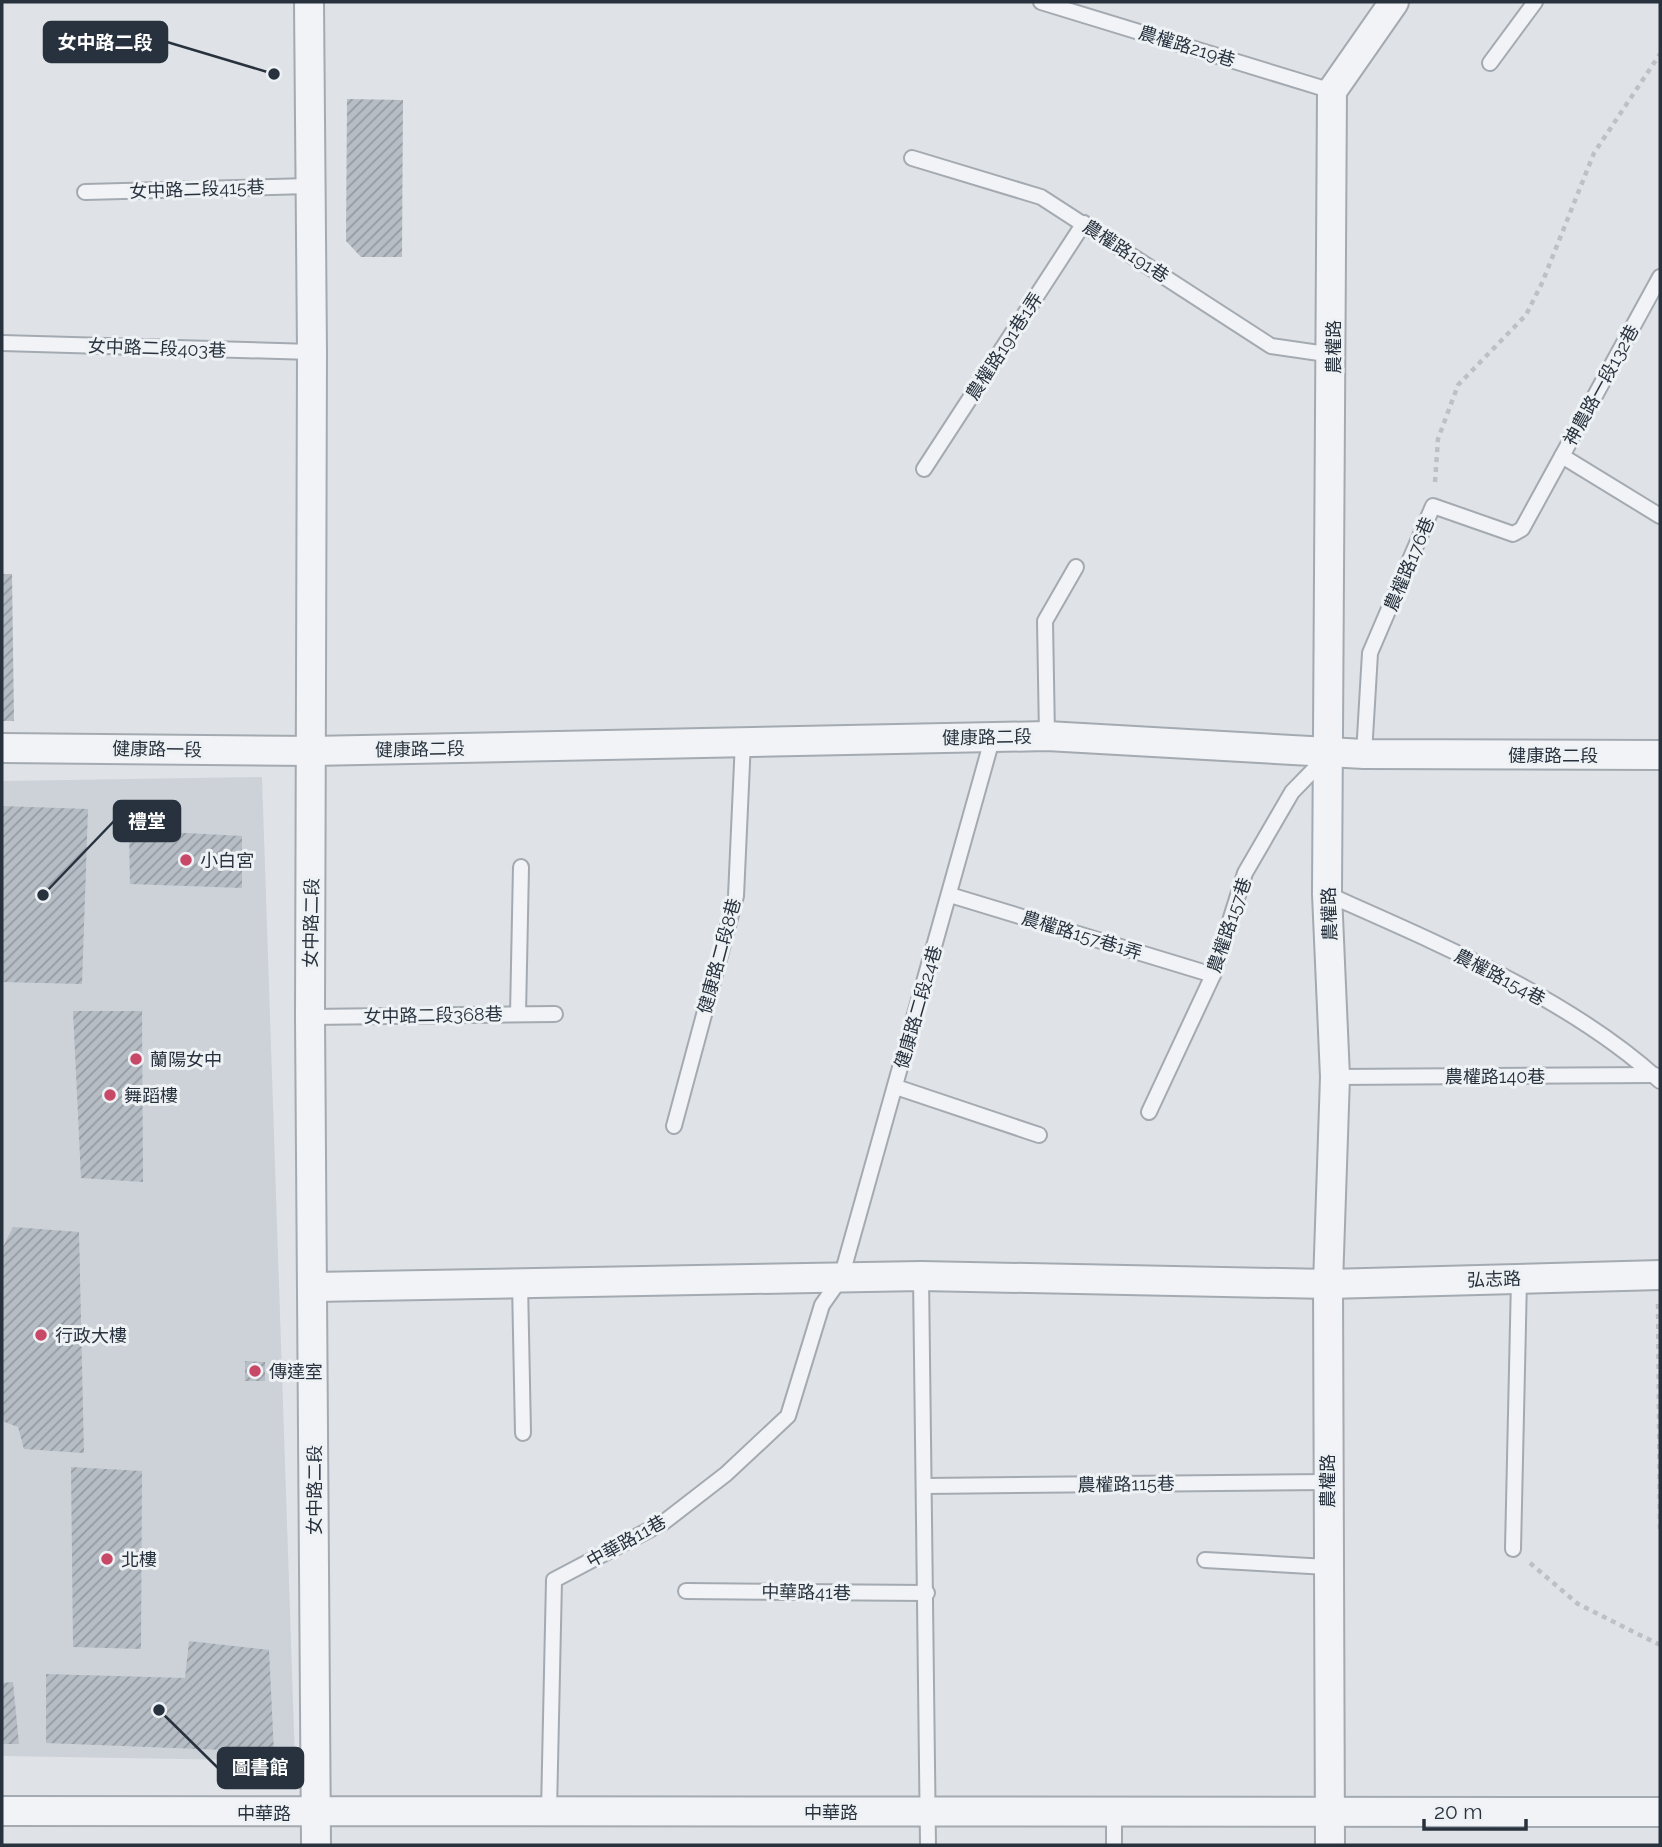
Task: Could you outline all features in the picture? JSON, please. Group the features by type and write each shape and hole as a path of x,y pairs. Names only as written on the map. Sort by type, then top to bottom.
{"street":[{"name":"女中路二段","path":"309,2 312,352 310,1017 316,1845"},
{"path":"1332,91 1394,2"},
{"name":"農權路","path":"1330,1845 1328,1284 1335,1077 1327,894 1331,752 1332,91"},
{"name":"健康路二段","path":"312,751 1047,736 1364,754 1660,755"},
{"name":"健康路一段","path":"2,748 312,751"},
{"name":"弘志路","path":"313,1287 921,1276 1328,1284 1659,1275"},
{"name":"中華路","path":"2,1811 1660,1812"}],"lane":[{"name":"農權路219巷","path":"1041,2 1332,91"},
{"path":"1490,63 1535,2"},
{"name":"農權路191巷","path":"912,158 1041,197 1271,346 1333,355"},
{"name":"女中路二段415巷","path":"85,192 309,186"},
{"name":"農權路191巷1弄","path":"923,469 1084,223"},
{"name":"神農路一段132巷","path":"1562,456 1660,278"},
{"name":"女中路二段403巷","path":"2,343 312,352"},
{"path":"1562,456 1660,516"},
{"name":"農權路176巷","path":"1364,754 1370,653 1433,506 1513,534 1522,529 1562,456"},
{"path":"1047,736 1045,621 1076,567"},
{"name":"健康路二段24巷","path":"841,1278 993,736"},
{"name":"健康路二段8巷","path":"674,1126 736,896 743,741"},
{"name":"農權路157巷","path":"1149,1112 1213,975 1245,873 1292,792 1331,752"},
{"path":"518,1014 521,867"},
{"name":"農權路154巷","path":"1327,894 1416,934 1586,1023 1657,1078"},
{"name":"農權路157巷1弄","path":"950,895 1213,975"},
{"name":"女中路二段368巷","path":"310,1017 555,1014"},
{"name":"農權路140巷","path":"1335,1077 1657,1078"},
{"path":"896,1087 1039,1135"},
{"path":"921,1276 927,1593 928,1845"},
{"name":"中華路11巷","path":"549,1811 554,1580 664,1522 726,1474 788,1416 822,1306 841,1278"},
{"path":"1513,1549 1519,1279"},
{"path":"520,1283 523,1433"},
{"name":"農權路115巷","path":"925,1486 1327,1482"},
{"path":"1205,1560 1327,1567"},
{"name":"中華路41巷","path":"686,1591 927,1593"},
{"path":"1114,1813 1114,1845"}],"path":[{"path":"1433,506 1438,439 1458,385 1525,315 1542,283 1594,153 1660,54"},
{"path":"1659,1275 1660,1532"},
{"path":"1513,1549 1578,1604 1660,1645"}],"shaded area":[{"name":"蘭陽女中","path":"262,777 295,1761 2,1756 2,781"}],"building":[{"path":"347,99 403,100 402,257 361,257 346,241"},
{"path":"2,574 12,574 14,721 2,721"},
{"path":"2,806 88,809 82,984 2,982"},
{"name":"小白宮","path":"129,830 242,836 242,888 130,884"},
{"name":"舞蹈樓","path":"73,1011 142,1011 143,1182 81,1178"},
{"name":"行政大樓","path":"13,1227 79,1232 84,1453 24,1449 18,1427 2,1421 2,1249"},
{"name":"傳達室","path":"245,1361 265,1362 265,1381 245,1381"},
{"name":"北樓","path":"71,1467 142,1471 141,1649 73,1647"},
{"path":"189,1641 269,1650 274,1752 46,1743 46,1674 185,1678"},
{"path":"13,1682 19,1744 2,1744 2,1683"}],"place":[{"name":"女中路二段","path":"274,74"},
{"name":"小白宮","path":"186,860"},
{"name":"禮堂","path":"43,895"},
{"name":"蘭陽女中","path":"136,1059"},
{"name":"舞蹈樓","path":"110,1095"},
{"name":"行政大樓","path":"41,1335"},
{"name":"傳達室","path":"255,1371"},
{"name":"北樓","path":"107,1559"},
{"name":"圖書館","path":"159,1710"}]}
